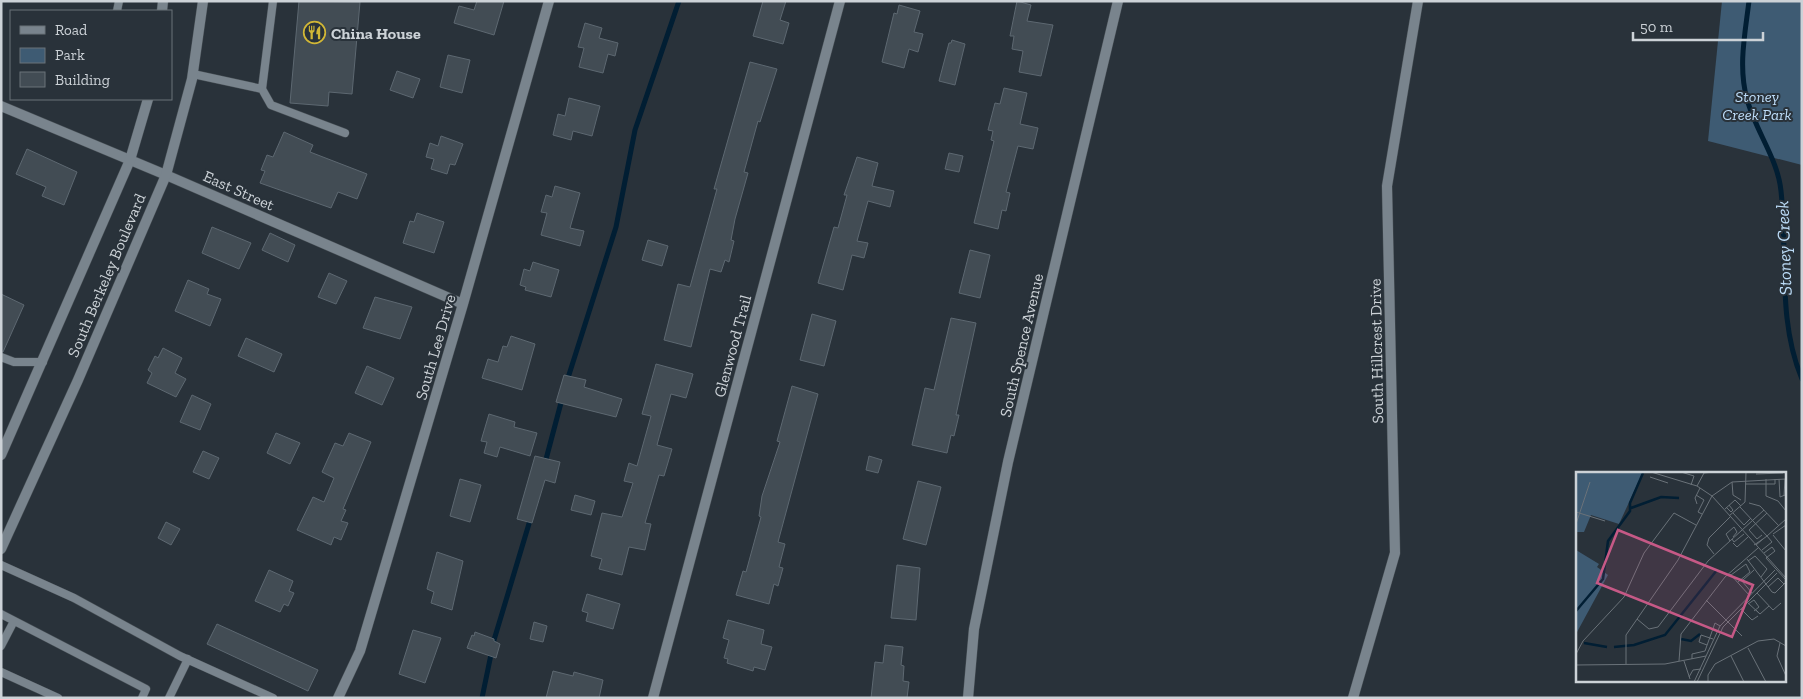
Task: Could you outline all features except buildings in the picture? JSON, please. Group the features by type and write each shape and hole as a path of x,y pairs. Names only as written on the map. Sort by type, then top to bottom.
{"street":[{"name":"South Berkeley Boulevard","path":"1,549 78,380 166,175 193,74 203,1"},
{"name":"South Lee Drive","path":"338,698 360,651 463,304 549,1"},
{"name":"Glenwood Trail","path":"653,698 840,1"},
{"name":"South Spence Avenue","path":"968,698 974,629 1008,462 1118,1"},
{"name":"South Hillcrest Drive","path":"1353,698 1395,553 1387,186 1418,1"},
{"name":"South Berkeley Boulevard","path":"1,455 130,160 148,100"},
{"name":"East Street","path":"1,106 166,175 463,304"}],"lane":[{"path":"273,1 262,89 271,106 345,133"},
{"path":"193,74 262,89"},
{"path":"1,357 14,362 43,362"},
{"path":"1,565 74,598 188,659 273,698"},
{"path":"1,614 146,688 142,698"},
{"path":"1,646 14,621"},
{"path":"168,698 188,659"},
{"path":"1,672 58,698"}],"green space":[{"name":"Stoney Creek Park","path":"1722,1 1802,1 1802,165 1708,141"}],"waterway":[{"path":"567,381 616,227 635,130 679,1"},
{"name":"Stoney Creek","path":"1749,1 1743,50 1744,87 1755,122 1776,167 1779,179 1783,215 1786,310 1794,357 1802,379"},
{"path":"545,463 562,399"},
{"path":"482,698 494,640 531,517"}],"place":[{"name":"China House","path":"315,33"}]}
